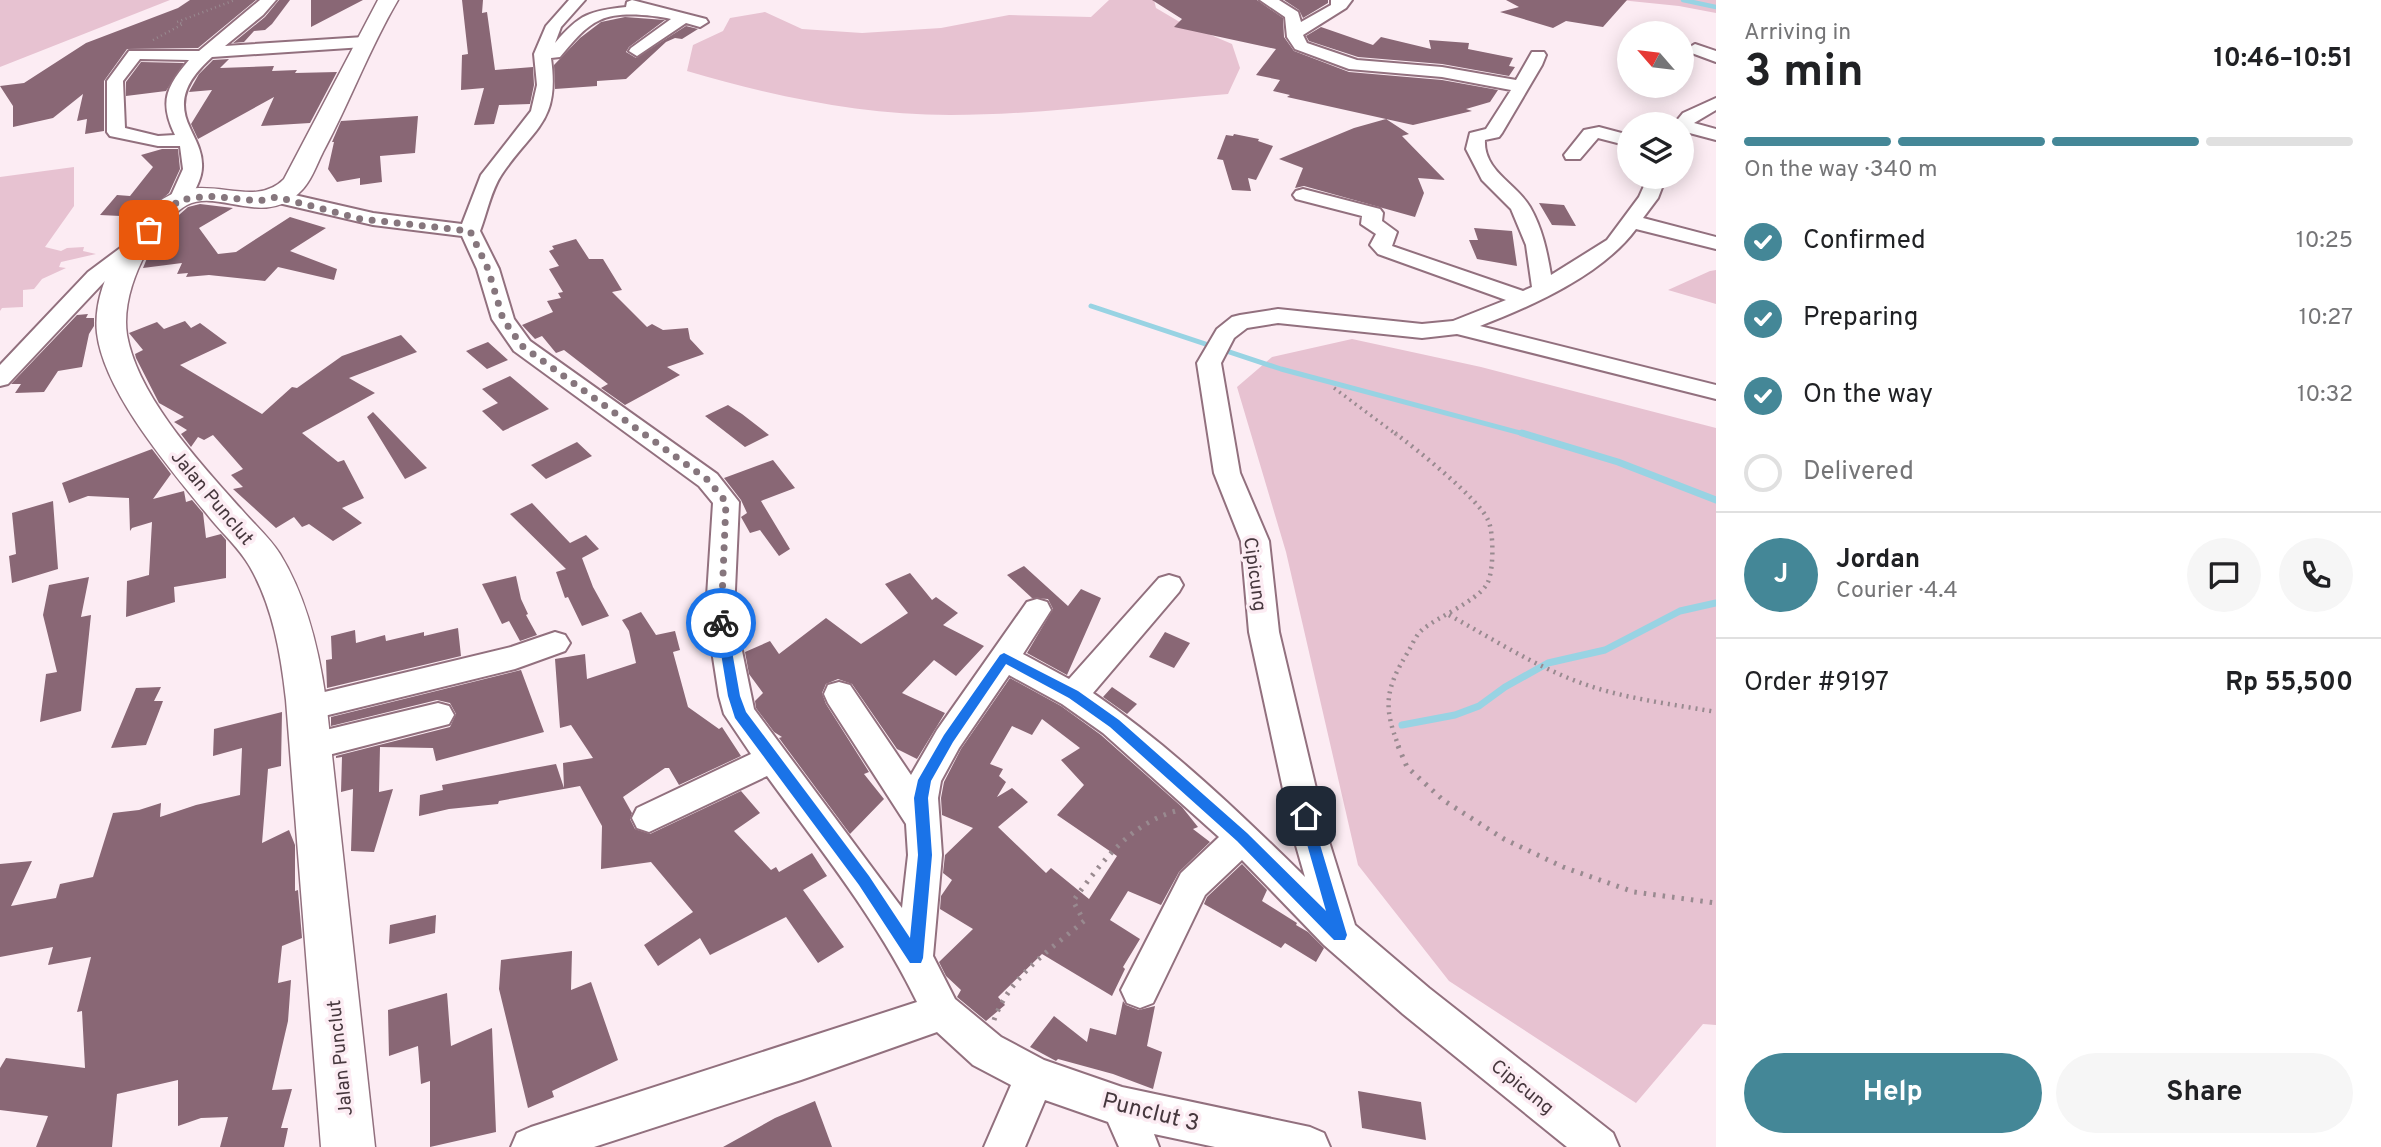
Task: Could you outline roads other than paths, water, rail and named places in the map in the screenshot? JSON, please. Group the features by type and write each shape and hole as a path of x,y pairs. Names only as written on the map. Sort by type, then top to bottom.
{"main road":[{"path":"179,200 208,196 259,201 277,197 292,187 318,140 364,42 388,0"},
{"name":"Jalan Punclut","path":"179,200 159,217 124,268 111,332 121,366 175,453 266,561 289,613 308,708 309,747 348,1147"}],"street":[{"path":"179,200 189,182 193,163 172,107 178,86 207,54 268,0"},
{"path":"599,0 701,22"},
{"path":"1268,0 1293,15 1295,37 1301,47 1355,65 1442,72 1519,86"},
{"path":"1296,32 1341,5 1337,2 1344,0"},
{"path":"277,197 378,222 470,231 491,175 526,133 540,111 546,85 542,54 549,34 581,1"},
{"path":"544,72 555,52 571,34 596,15 649,9"},
{"path":"637,51 680,20 676,15"},
{"path":"186,140 158,141 116,132 115,81 135,54 207,54 364,42"},
{"path":"1695,50 1716,57"},
{"path":"1303,195 1373,213 1371,223 1387,232 1380,244 1385,250 1534,295 1536,244 1520,207 1489,176 1475,149 1476,137 1493,133 1538,55"},
{"path":"1694,114 1716,103"},
{"path":"1694,129 1716,135"},
{"path":"1573,155 1590,134 1599,132 1617,137"},
{"name":"Cipicung","path":"1599,1147 1416,1001 1340,935 1310,835 1264,632 1255,541 1227,473 1209,363 1225,334 1240,322 1278,316 1422,331 1457,327 1534,295 1614,244 1652,189"},
{"path":"1629,222 1716,243"},
{"name":"Punclut 3","path":"470,231 488,269 503,319 522,346 708,480 726,502 720,612 734,696 740,714 864,881 915,958 942,1012 987,1051 1035,1077 1122,1107 1310,1147"},
{"path":"0,379 96,277 138,244"},
{"path":"1457,327 1716,392"},
{"path":"1073,695 1169,585"},
{"path":"915,958 925,855 921,798 925,780 948,739 1037,610"},
{"path":"308,708 515,658 555,643"},
{"path":"1004,658 1073,695 1114,723 1242,837 1340,935"},
{"path":"839,694 923,821"},
{"path":"309,747 438,715"},
{"path":"649,818 773,758"},
{"path":"1140,990 1193,884 1242,837"},
{"path":"531,1147 801,1061 942,1012"},
{"path":"1004,1147 1035,1077"},
{"path":"1122,1107 1139,1147"}],"waterway":[{"path":"1683,0 1716,7"},
{"path":"1091,306 1281,369 1528,435"},
{"path":"1522,433 1618,462 1716,500"},
{"path":"1402,725 1455,715 1479,706 1505,687 1548,663 1605,650 1680,611 1716,603"}]}
